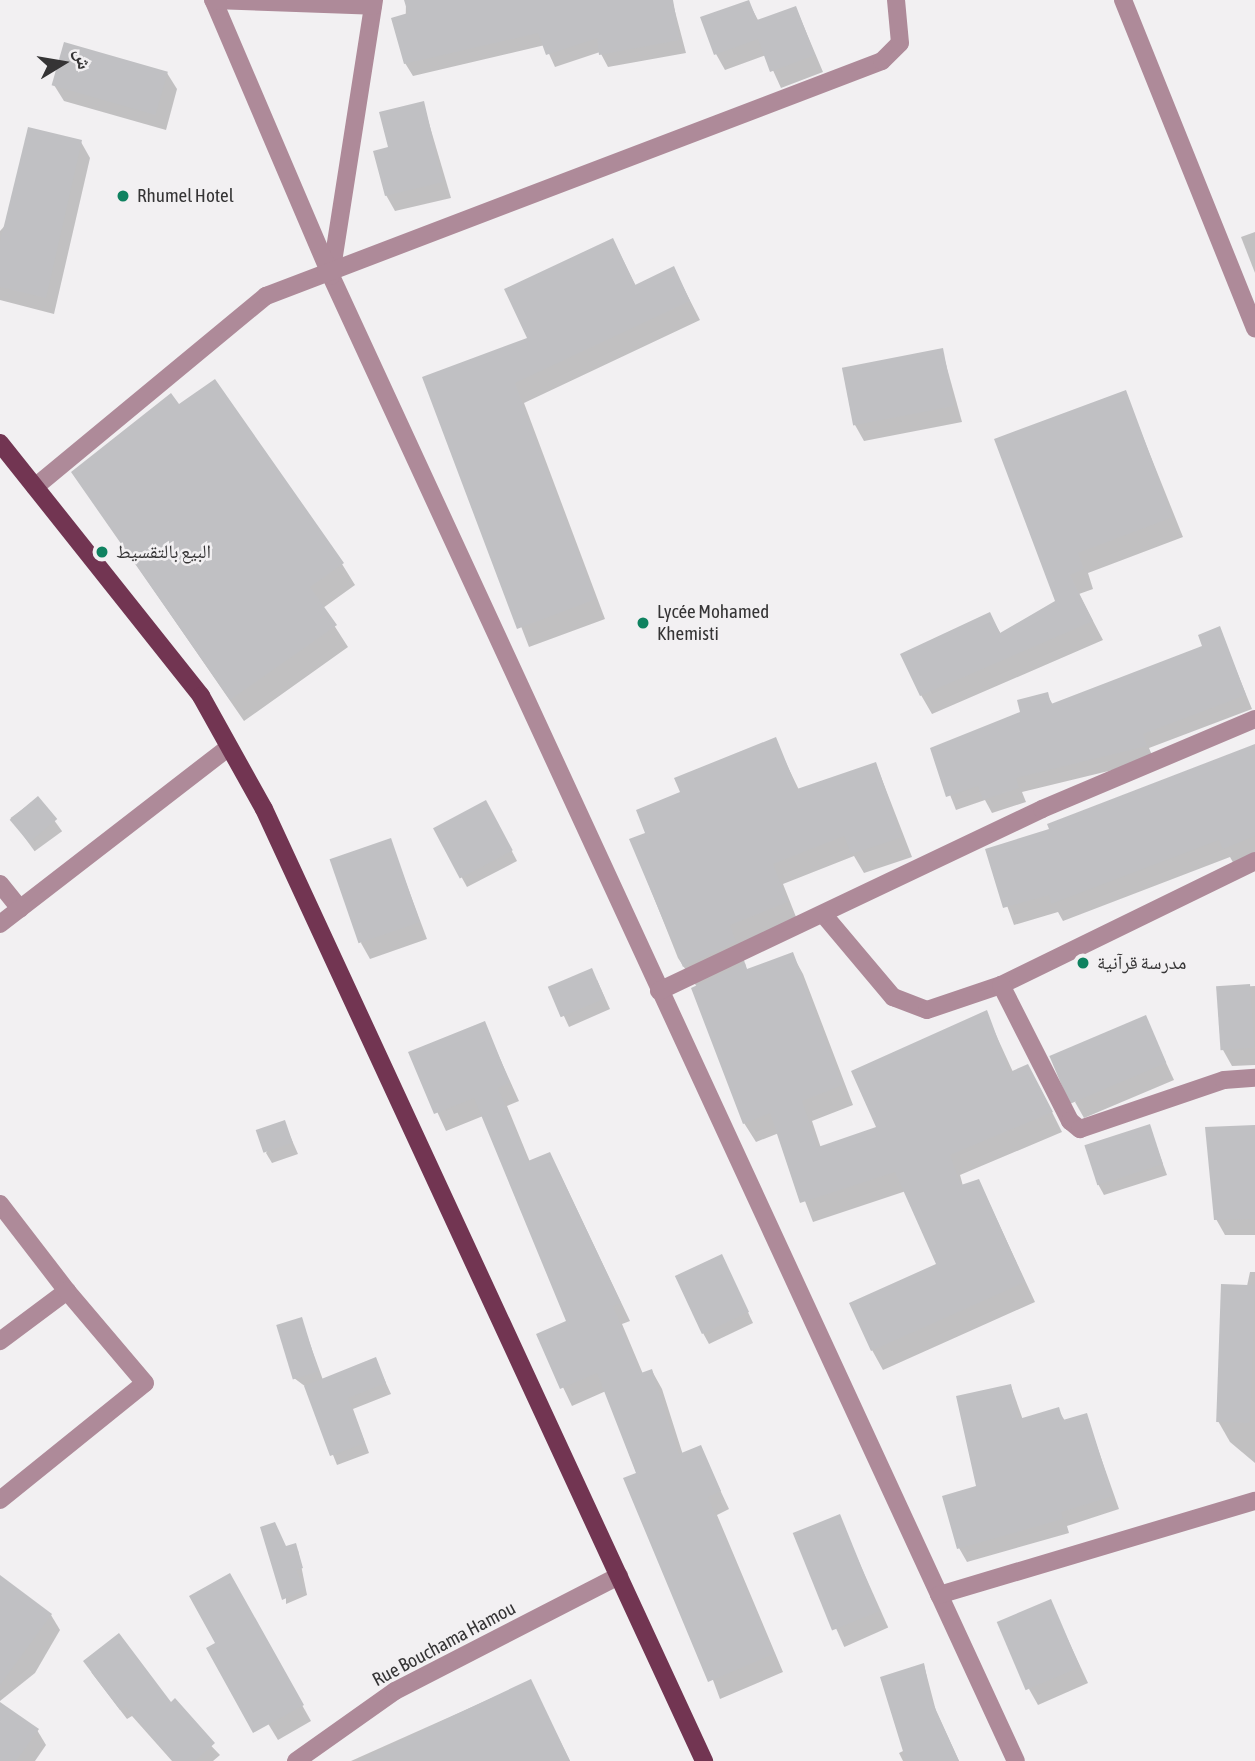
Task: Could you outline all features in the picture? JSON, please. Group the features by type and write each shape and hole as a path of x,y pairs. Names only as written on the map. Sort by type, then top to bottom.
{"main road":[{"path":"0,443 201,696 229,747 704,1761"}],"street":[{"path":"331,276 373,3 212,0 331,276 1016,1761"},
{"path":"35,486 267,296 331,276 882,61 900,43 896,0"},
{"path":"1123,0 1255,329"},
{"path":"659,991 1042,809 1255,719"},
{"path":"0,924 229,747"},
{"path":"823,914 909,1007 927,1010 1001,985 1255,861"},
{"path":"0,884 20,909"},
{"path":"1001,985 1070,1121 1080,1129 1224,1080 1255,1078"},
{"path":"0,1205 67,1291 145,1382 0,1500"},
{"path":"0,1341 67,1291"},
{"path":"939,1595 1255,1501"},
{"name":"Rue Bouchama Hamou","path":"296,1761 395,1691 619,1576"}],"building":[{"path":"404,0 673,0 680,40 599,55 597,38 546,55 538,33 404,64 391,18 408,13"},
{"path":"749,0 757,20 796,6 815,55 770,72 758,39 714,55 700,17"},
{"path":"64,42 168,72 155,115 52,85"},
{"path":"424,101 443,182 385,196 373,151 388,147 379,112"},
{"path":"28,127 82,140 46,298 0,287 0,242"},
{"path":"613,238 635,285 674,266 690,301 515,383 596,599 517,629 422,377 527,338 504,289"},
{"path":"943,348 954,406 853,426 842,368"},
{"path":"215,379 344,563 310,587 337,625 230,700 71,472 171,393 179,404"},
{"path":"1126,390 1173,517 1078,553 1084,569 1070,575 1093,621 920,696 900,654 990,612 1000,633 1055,601 994,439"},
{"path":"1220,626 1246,695 1143,734 1147,746 1016,778 1019,788 983,800 978,786 946,797 930,748 1020,712 1017,700 1048,692 1051,704 1202,646 1198,635"},
{"path":"776,737 797,789 876,762 902,837 851,854 844,836 773,864 788,902 730,925 736,942 683,967 629,839 645,833 636,810 680,792 674,778"},
{"path":"1255,744 1255,836 1223,849 1219,840 1051,904 1049,895 1003,908 985,849 1049,829 1047,824"},
{"path":"38,796 57,819 29,843 10,820"},
{"path":"486,800 513,850 460,878 433,828"},
{"path":"391,838 420,922 359,943 330,859"},
{"path":"793,952 843,1085 802,1101 818,1147 876,1127 851,1071 987,1010 1010,1072 1028,1064 1053,1112 950,1155 961,1185 979,1179 1025,1282 871,1351 849,1303 936,1264 895,1172 800,1203 770,1113 743,1124 691,988 745,963 747,969"},
{"path":"592,968 605,998 561,1017 548,987"},
{"path":"1250,984 1254,1048 1221,1050 1216,986"},
{"path":"1146,1015 1166,1063 1070,1104 1049,1056"},
{"path":"485,1021 510,1083 498,1088 528,1161 550,1152 621,1303 613,1306 641,1373 652,1369 679,1454 701,1445 721,1491 708,1497 774,1654 708,1682 623,1478 636,1473 597,1373 560,1389 536,1334 566,1321 474,1098 434,1114 408,1052"},
{"path":"285,1120 293,1143 264,1153 256,1130"},
{"path":"1150,1124 1163,1164 1097,1185 1084,1145"},
{"path":"1255,1125 1255,1219 1214,1220 1205,1127"},
{"path":"722,1254 749,1312 702,1334 675,1276"},
{"path":"1221,1284 1255,1285 1250,1423 1216,1422"},
{"path":"302,1317 319,1372 293,1379 276,1325"},
{"path":"376,1357 386,1383 348,1398 365,1443 330,1456 304,1386"},
{"path":"1011,1384 1019,1419 1059,1407 1063,1420 1087,1413 1113,1496 1061,1512 1063,1519 957,1549 942,1496 976,1486 956,1396"},
{"path":"840,1514 879,1611 832,1630 793,1533"},
{"path":"275,1522 286,1546 296,1543 303,1568 296,1570 305,1590 282,1600 260,1527"},
{"path":"230,1573 304,1705 253,1733 206,1648 215,1643 189,1596"},
{"path":"0,1575 52,1614 0,1685"},
{"path":"1051,1599 1080,1667 1026,1690 997,1622"},
{"path":"119,1633 171,1702 175,1698 215,1743 195,1761 173,1761 125,1706 120,1710 83,1661"},
{"path":"924,1663 931,1699 959,1761 906,1761 880,1677"},
{"path":"531,1679 570,1761 357,1761"},
{"path":"0,1702 39,1729 16,1761 0,1761"}],"place":[{"name":"Rhumel Hotel","path":"123,196"},
{"name":"البيع بالتقسيط","path":"102,552"},
{"name":"Lycée Mohamed Khemisti","path":"643,623"},
{"name":"مدرسة قرآنية","path":"1083,963"}]}
